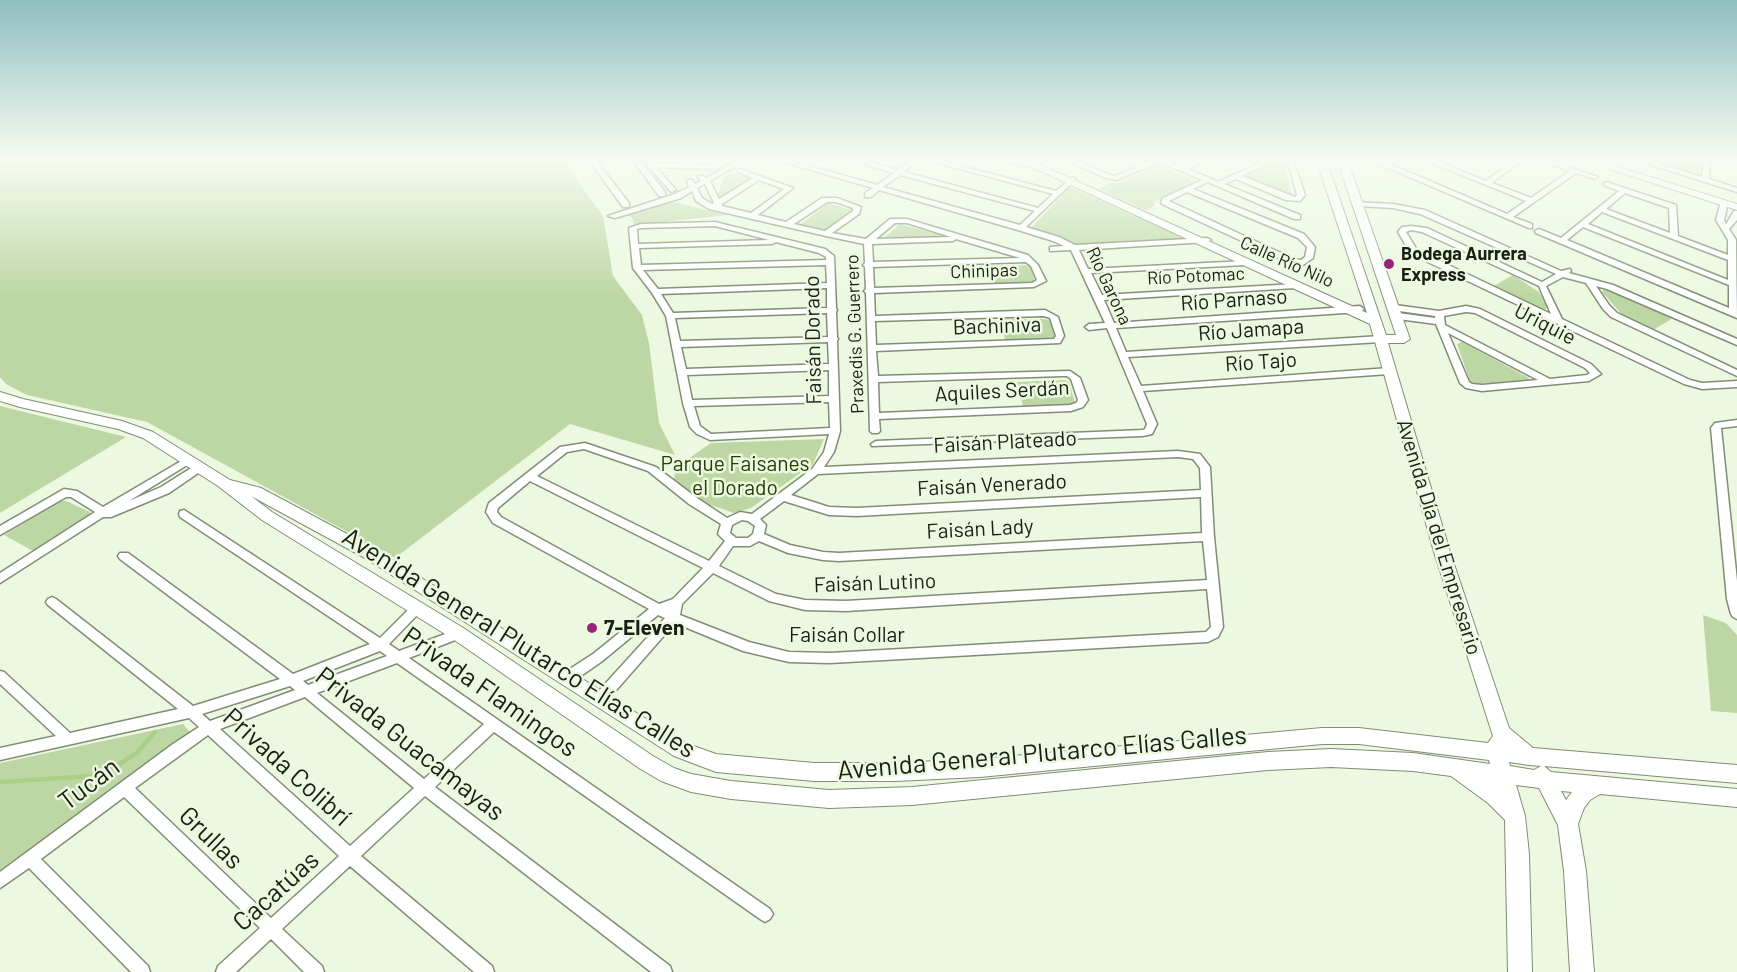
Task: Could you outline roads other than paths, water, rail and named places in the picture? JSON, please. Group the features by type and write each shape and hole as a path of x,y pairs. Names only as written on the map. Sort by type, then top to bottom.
{"street":[{"path":"626,205 610,213 649,204"},
{"path":"710,204 717,206"},
{"path":"751,217 768,204"},
{"path":"787,225 818,204"},
{"path":"826,234 855,212 857,207 849,204"},
{"name":"Río Garona","path":"876,444 1143,433 1149,432 1152,424 1099,298 1074,248 1056,239 936,204"},
{"path":"1018,204 1039,210"},
{"path":"1021,228 1045,204"},
{"name":"Calle Río Nilo","path":"1122,204 1355,310"},
{"path":"1167,204 1292,261 1303,263 1309,258 1311,247 1301,236 1224,204"},
{"path":"1268,204 1297,217"},
{"name":"Avenida Día del Empresario","path":"1335,204 1381,339 1498,742 1503,774 1515,816 1520,972"},
{"path":"1358,204 1404,339 1381,339"},
{"path":"1381,204 1406,208 1443,218 1737,342"},
{"path":"1478,204 1529,226"},
{"path":"1508,217 1527,204"},
{"path":"1562,241 1606,204"},
{"path":"1666,204 1673,207 1674,237"},
{"path":"1539,231 1735,314 1732,258 1735,240 1720,220 1724,204"},
{"name":"Praxedis G. Guerrero","path":"717,206 751,217 868,242 867,265 875,431"},
{"path":"1600,209 1732,258"},
{"path":"1726,228 1732,223 1737,213"},
{"name":"Chinipas","path":"868,242 890,223 899,220 1008,251 1029,260 1042,279 1040,284 868,291"},
{"name":"Faisán Dorado","path":"635,246 633,228 710,223 786,241 826,252 830,256 835,431 829,453 816,471 754,518"},
{"path":"1582,224 1732,284"},
{"path":"1558,320 1542,285 1431,233 1411,228 1402,232 1414,252 1695,385 1737,384"},
{"path":"868,242 963,238"},
{"path":"786,241 635,246 638,268 670,316 694,427 704,435 710,436 835,431"},
{"path":"1053,249 1202,241"},
{"name":"Calle Río Nilo","path":"1202,241 1295,286 1374,318"},
{"path":"867,265 1029,260"},
{"path":"638,268 831,262"},
{"path":"1087,271 1245,263"},
{"path":"1542,285 1569,273"},
{"path":"1588,280 1614,315 1737,373"},
{"path":"656,292 831,285"},
{"name":"Río Potomac","path":"1099,298 1295,286"},
{"name":"Uriquie","path":"1466,309 1477,311 1588,366 1596,374 1589,378 1482,388 1469,386 1465,383 1440,321 1466,309"},
{"path":"670,316 833,310"},
{"name":"Río Parnaso","path":"1089,327 1355,310"},
{"path":"1396,312 1440,321 1547,381"},
{"name":"Bachiniva","path":"870,319 1045,313 1054,317 1060,336 1057,341 1047,342 872,348"},
{"path":"677,344 834,339"},
{"name":"Río Jamapa","path":"1123,355 1381,339"},
{"path":"682,372 833,367"},
{"name":"Río Tajo","path":"1136,389 1389,371"},
{"name":"Aquiles Serdán","path":"874,379 1062,373 1070,374 1075,378 1083,400 1080,405 1071,408 875,416"},
{"name":"Avenida General Plutarco Elías Calles","path":"0,396 12,401 134,429 223,482 249,503 316,547 459,634 646,762 668,775 691,783 731,790 829,799 912,796 1268,761 1331,758 1413,762 1545,780 1737,798"},
{"path":"688,403 833,399"},
{"path":"1737,423 1718,425 1733,599 1737,615"},
{"path":"530,477 564,449 585,446 652,469 693,501 727,523"},
{"name":"Faisán Plateado","path":"816,471 1178,454 1196,456 1205,467 1207,493"},
{"path":"0,579 91,519 151,497 194,464"},
{"name":"Faisán Collar","path":"530,477 493,506 491,512 497,520 673,617 747,647 768,653 806,658 1208,638 1214,634 1217,627 1213,584"},
{"name":"Faisán Lutino","path":"530,477 710,569 773,598 827,606 1213,584"},
{"name":"Avenida General Plutarco Elías Calles","path":"223,482 256,492 371,554 681,750 716,763 814,772 853,772 980,768 1322,736 1498,742"},
{"path":"0,531 64,493 73,494 105,513"},
{"path":"1207,493 1208,537 1213,584"},
{"name":"Faisán Venerado","path":"782,496 817,508 844,513 1207,493"},
{"name":"Privada Flamingos","path":"184,514 381,645 765,914"},
{"path":"740,516 754,518 761,525 758,536 744,543 731,541 724,534 727,523 740,516"},
{"name":"Faisán Lady","path":"758,536 788,549 839,557 1208,537"},
{"path":"316,547 324,539 332,537 361,553 371,554"},
{"path":"567,678 597,658 657,609 677,602 710,569 731,541"},
{"name":"Privada Guacamayas","path":"124,556 306,691 424,787 664,972"},
{"name":"Privada Colibrí","path":"52,602 191,712 350,856 486,972"},
{"path":"600,699 673,617 677,602"},
{"path":"0,754 191,712 290,681 381,645 417,608"},
{"name":"Tucán","path":"0,881 208,728 459,634"},
{"path":"0,676 67,738"},
{"name":"Cacatúas","path":"224,972 493,724"},
{"path":"1498,742 1529,756 1737,774"},
{"path":"1529,756 1545,780 1568,824 1575,871 1582,972"},
{"path":"1030,785 1041,774 1044,762"},
{"path":"1455,768 1495,796 1515,816"},
{"path":"1568,824 1575,803 1583,793 1599,785"},
{"name":"Grullas","path":"124,788 316,972"},
{"path":"30,859 142,972"}],"waterway":[{"path":"0,782 91,776 107,772 138,752 155,732"}],"place":[{"name":"Bodega Aurrera Express","path":"1389,264"},
{"name":"7-Eleven","path":"592,628"}],"park label":[{"name":"Parque Faisanes el Dorado","path":"735,476"}]}
